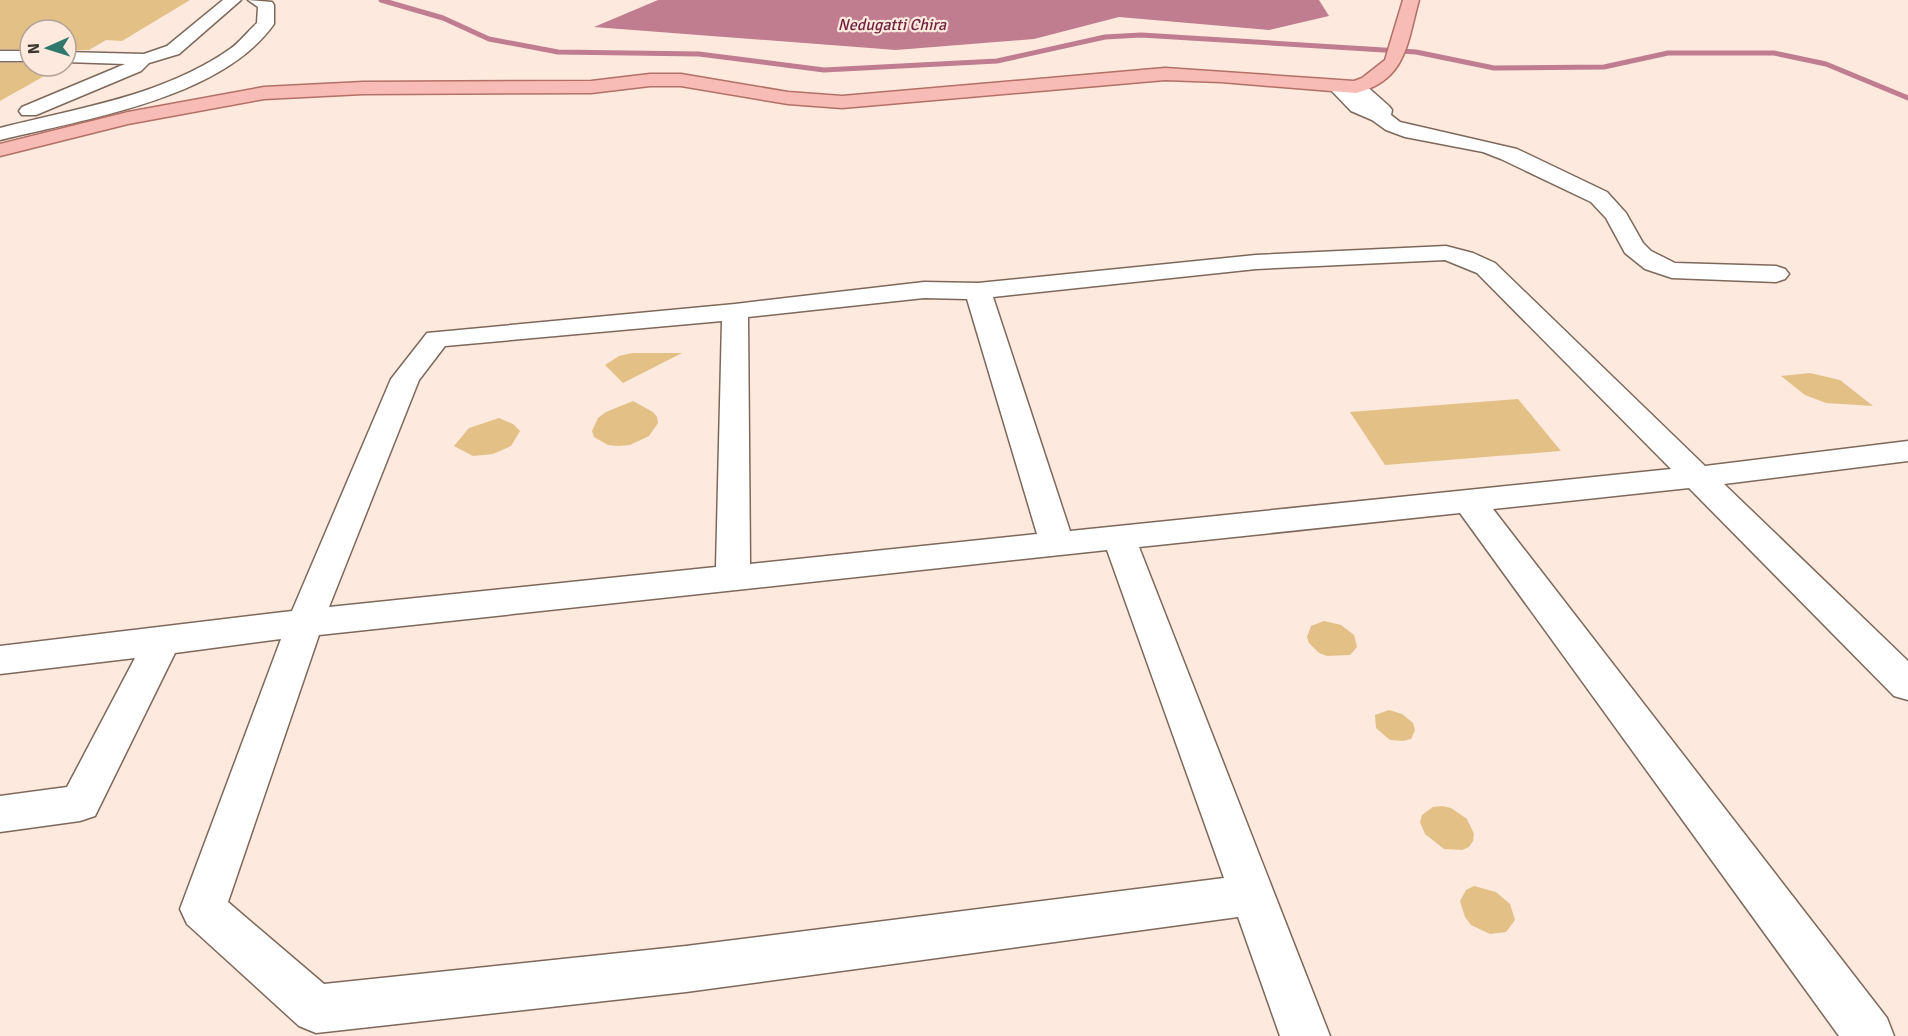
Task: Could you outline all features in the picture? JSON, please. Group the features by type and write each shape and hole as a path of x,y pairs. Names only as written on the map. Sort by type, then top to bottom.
{"main road":[{"path":"0,150 128,118 264,93 363,88 591,87 650,80 681,80 788,98 842,102 1165,74 1221,76 1347,87 1369,82 1393,62 1411,0"}],"lane":[{"path":"25,112 134,67 145,59 173,50 233,0"},
{"path":"0,134 156,95 206,71 238,52 264,24 266,5 256,0"},
{"path":"0,56 18,56"},
{"path":"78,57 145,59"},
{"path":"1347,87 1365,113 1377,114 1393,126 1405,131 1487,147 1509,154 1599,197 1611,206 1631,246 1640,256 1656,265 1672,270 1776,274"},
{"path":"1251,895 686,969 316,1009 202,909 305,623 405,379 437,339 735,312 754,308 924,291 978,291 1256,262 1446,254 1464,258 1486,268 1908,685"},
{"path":"978,291 1057,544"},
{"path":"733,578 735,312"},
{"path":"0,660 305,623 1697,477 1908,451"},
{"path":"1469,501 1869,1036"},
{"path":"1119,538 1305,1036"},
{"path":"0,814 80,803 163,640"}],"water":[{"name":"Nedugatti Chira","path":"658,0 1319,0 1329,16 1269,30 1119,17 1034,39 896,50 594,27"}],"building":[{"path":"0,0 190,0 122,41 106,40 89,50 78,50 78,18 18,18 18,49 0,49"},
{"path":"0,63 18,63 18,78 41,78 0,101"},
{"path":"632,353 682,353 623,383 605,365 619,356"},
{"path":"1810,373 1840,380 1873,406 1826,403 1805,395 1781,376"},
{"path":"1518,399 1561,451 1385,465 1350,412"},
{"path":"633,401 653,412 657,417 658,423 649,436 630,445 618,446 608,445 594,437 592,431 598,418 606,412"},
{"path":"499,418 513,424 520,431 511,446 493,454 473,456 454,446 469,428"},
{"path":"1324,621 1341,625 1354,635 1357,647 1350,655 1327,656 1319,653 1309,643 1307,637 1311,626"},
{"path":"1389,710 1402,714 1413,723 1415,730 1411,739 1390,740 1376,728 1375,715"},
{"path":"1433,807 1451,808 1467,819 1474,834 1469,847 1462,850 1444,849 1425,834 1420,822 1422,815"},
{"path":"1474,886 1496,892 1510,904 1515,920 1506,932 1490,934 1471,925 1465,917 1460,901 1466,890"}],"waterway":[{"path":"381,0 443,18 489,39 558,52 699,54 824,70 997,61 1105,37 1141,35 1416,52 1494,68 1604,67 1668,53 1774,53 1826,64 1908,98"}]}
